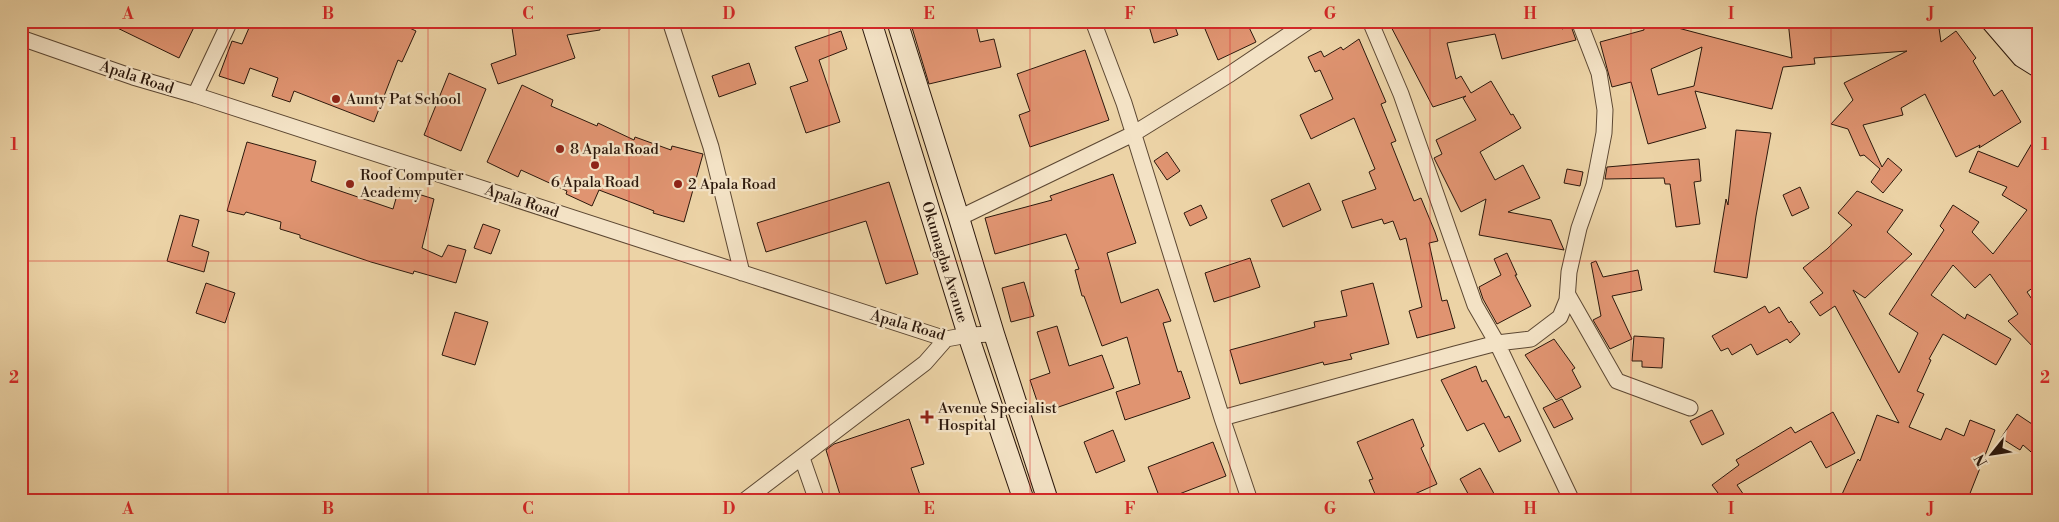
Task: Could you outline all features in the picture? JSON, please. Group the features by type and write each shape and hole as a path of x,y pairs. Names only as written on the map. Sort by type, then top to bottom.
{"main road":[{"name":"Okumagba Avenue","path":"871,21 968,335 1024,501"},
{"name":"Okumagba Avenue","path":"897,21 1048,501"},
{"path":"1991,21 2022,57 2038,67"},
{"path":"2011,21 2038,48"}],"street":[{"path":"196,95 230,21"},
{"path":"670,21 711,147 742,273"},
{"path":"1093,21 1124,103 1222,418 1250,501"},
{"path":"959,218 1133,134 1230,74 1309,21"},
{"path":"1370,21 1400,94 1475,305 1497,343 1572,501"},
{"path":"1222,418 1497,343 1531,339 1548,328 1560,317 1568,295 1569,272 1579,228 1594,185 1604,133 1605,110 1599,73 1579,21"},
{"name":"Apala Road","path":"21,38 133,77 196,95 946,339 968,335 994,334"},
{"path":"1568,295 1617,381 1690,408"},
{"path":"744,501 925,363 946,339"},
{"path":"802,458 817,501"}],"building":[{"path":"103,21 197,21 179,58"},
{"path":"252,21 395,21 416,31 402,62 398,60 374,122 294,91 290,102 272,96 278,78 250,68 244,84 219,76 232,41 242,44"},
{"path":"511,21 600,21 600,30 567,35 575,58 498,84 491,64 516,55"},
{"path":"910,21 975,21 980,42 994,39 1001,67 929,84"},
{"path":"1163,21 1173,21 1178,35 1154,43 1149,26"},
{"path":"1223,21 1246,21 1256,42 1218,60 1205,29"},
{"path":"1388,21 1560,21 1562,29 1571,26 1576,40 1502,59 1495,34 1447,43 1456,79 1461,76 1471,93 1491,81 1521,128 1480,152 1495,180 1523,165 1540,198 1508,212 1551,220 1564,250 1479,235 1486,199 1461,212 1434,158 1442,154 1436,140 1476,120 1463,98 1466,96 1433,107"},
{"path":"1643,21 1679,21 1678,28 1792,58 1788,21 1938,21 1941,42 1956,31 1976,58 1973,61 1994,96 2002,90 2021,122 1979,148 1980,145 1956,157 1925,94 1901,108 1903,115 1863,125 1882,167 1888,158 1902,170 1883,193 1871,182 1880,169 1864,155 1860,156 1848,129 1831,124 1853,100 1844,83 1907,51 1814,58 1815,64 1783,67 1772,109 1695,91 1706,128 1648,144 1631,82 1612,87 1600,42 1644,30","holes":["1702,47 1694,86 1658,95 1651,69"]},
{"path":"841,31 847,49 819,60 840,122 806,133 790,87 808,81 795,47"},
{"path":"1359,39 1386,102 1381,104 1396,141 1391,143 1414,201 1421,198 1438,241 1429,243 1442,301 1447,300 1455,328 1417,338 1409,311 1422,307 1406,238 1400,240 1393,221 1384,224 1382,219 1352,228 1342,201 1376,189 1369,172 1375,169 1354,118 1311,139 1300,115 1333,99 1320,70 1315,72 1308,57 1321,51 1324,57 1341,47 1343,50"},
{"path":"1085,50 1109,120 1030,147 1019,115 1030,111 1017,74"},
{"path":"749,63 756,84 719,97 712,76"},
{"path":"449,73 486,89 461,151 424,135"},
{"path":"522,85 553,100 551,106 597,126 598,123 634,140 635,137 671,150 672,146 703,154 684,222 653,213 654,211 599,190 592,206 566,194 567,191 521,170 518,177 487,162"},
{"path":"1736,130 1771,133 1747,278 1714,272 1726,199 1728,205"},
{"path":"2038,133 2038,284 2027,292 2038,308 2038,352 2008,321 2018,314 1990,274 1975,288 1953,265 1931,295 1965,319 1967,314 2011,339 1996,365 1943,334 1929,359 1931,360 1917,391 1924,394 1909,427 1941,440 1946,428 1964,436 1970,420 1995,430 1967,501 1839,501 1858,459 1860,461 1877,415 1899,423 1835,306 1820,316 1810,302 1823,293 1803,268 1827,249 1852,225 1838,213 1857,191 1903,210 1887,232 1912,254 1865,298 1853,290 1899,373 1918,333 1889,314 1944,230 1940,226 1953,205 1979,222 1972,232 1993,254 2027,210 2002,195 2007,187 1969,172 1978,151 2018,167"},
{"path":"247,142 316,161 311,181 393,209 399,188 434,199 422,248 442,257 448,245 466,250 456,283 414,271 413,274 371,262 300,238 300,235 280,229 281,222 246,212 244,215 227,211"},
{"path":"1167,152 1180,171 1167,180 1154,161"},
{"path":"1699,159 1701,181 1694,182 1700,224 1676,227 1670,184 1665,184 1664,178 1605,179 1607,167"},
{"path":"1567,169 1583,172 1580,186 1564,183"},
{"path":"1113,174 1136,243 1107,253 1121,303 1158,289 1171,321 1163,323 1178,372 1181,371 1190,398 1125,420 1116,392 1140,384 1127,337 1102,346 1084,296 1082,296 1075,270 1079,269 1066,234 995,254 985,218 1052,200 1050,196"},
{"path":"889,182 918,274 886,284 866,221 766,252 757,223"},
{"path":"1309,183 1321,210 1283,227 1271,200"},
{"path":"1800,187 1809,208 1792,216 1783,195"},
{"path":"1201,205 1207,218 1190,226 1184,213"},
{"path":"180,215 199,220 192,246 209,252 204,272 167,261"},
{"path":"483,224 500,230 491,254 474,248"},
{"path":"1507,253 1517,275 1515,275 1531,306 1497,324 1483,299 1479,287 1501,275 1494,259"},
{"path":"1250,258 1260,287 1214,302 1205,273"},
{"path":"1596,261 1603,277 1638,270 1642,290 1612,296 1632,339 1610,349 1593,320 1601,316 1591,263"},
{"path":"1024,282 1034,316 1011,322 1002,288"},
{"path":"206,283 235,293 225,323 196,313"},
{"path":"1373,283 1389,344 1350,354 1352,359 1324,365 1323,362 1240,384 1230,350 1315,327 1314,322 1347,316 1341,291"},
{"path":"1765,306 1769,313 1779,307 1789,323 1791,321 1800,334 1790,343 1787,339 1757,355 1751,344 1732,355 1728,348 1721,351 1712,336"},
{"path":"455,312 488,322 475,365 442,355"},
{"path":"1057,326 1069,366 1102,355 1114,388 1041,413 1030,380 1050,373 1037,332"},
{"path":"1634,336 1664,338 1662,368 1642,367 1642,361 1632,361"},
{"path":"1554,339 1575,368 1572,370 1581,387 1556,400 1525,355"},
{"path":"1476,366 1482,382 1486,380 1505,418 1509,416 1521,441 1499,452 1484,423 1467,431 1441,380"},
{"path":"1562,399 1573,419 1554,428 1543,408"},
{"path":"1712,410 1724,434 1702,445 1690,421"},
{"path":"1833,412 1855,453 1826,468 1811,441 1737,485 1748,501 1724,501 1712,485 1739,465 1736,460 1791,427 1795,433"},
{"path":"2017,414 2038,428 2038,458 2023,445 2020,450 2001,438"},
{"path":"909,419 924,464 911,468 922,501 842,501 826,450 834,444"},
{"path":"1413,419 1424,446 1421,448 1437,484 1399,501 1378,501 1369,480 1373,479 1357,442"},
{"path":"1113,430 1125,461 1096,473 1084,442"},
{"path":"1213,442 1226,476 1161,501 1148,467"},
{"path":"1480,468 1498,501 1472,501 1460,479"}],"place":[{"name":"Aunty Pat School","path":"336,99"},
{"name":"8 Apala Road","path":"560,149"},
{"name":"6 Apala Road","path":"595,165"},
{"name":"Roof Computer Academy","path":"350,184"},
{"name":"2 Apala Road","path":"678,184"},
{"name":"Avenue Specialist Hospital","path":"927,417"}]}
